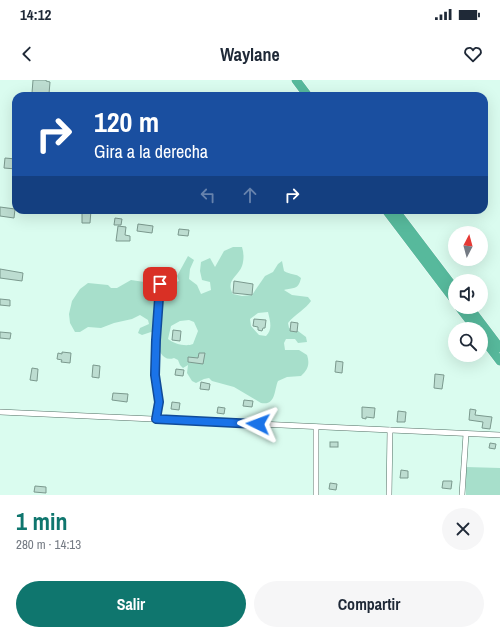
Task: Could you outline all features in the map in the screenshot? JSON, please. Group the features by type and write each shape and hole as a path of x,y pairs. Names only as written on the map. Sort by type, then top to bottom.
{"highway":[{"path":"288,80 297,92"},
{"path":"296,80 305,92"},
{"path":"389,214 448,292"},
{"path":"398,214 448,280"},
{"path":"474,314 500,348"},
{"path":"488,345 500,361"}],"street":[{"path":"156,419 159,402 155,375 160,284"},
{"path":"0,412 500,435"},
{"path":"316,427 316,495"},
{"path":"389,495 390,430"},
{"path":"462,495 466,434"}],"green space":[{"path":"233,247 242,247 243,249 242,266 230,285 233,294 242,296 252,295 265,276 273,272 282,261 284,271 297,275 301,278 297,287 284,290 292,295 308,297 311,301 288,323 289,328 298,331 306,337 307,342 298,343 295,339 286,339 284,343 285,350 299,350 307,355 307,369 301,376 287,377 278,381 274,396 269,402 261,403 234,387 212,381 209,378 196,383 192,381 187,373 188,365 183,368 178,360 174,358 170,359 162,355 155,343 157,334 151,332 142,335 138,333 140,328 149,324 148,320 140,315 132,319 101,328 88,327 80,332 75,332 70,323 69,314 72,301 80,289 88,283 108,285 111,288 117,288 131,280 151,283 154,286 160,308 163,300 159,298 162,288 165,285 170,287 171,291 174,283 179,281 177,276 188,256 194,260 190,269 189,279 197,285 201,294 211,290 210,282 202,280 200,271 201,262 210,258 215,267 224,251","holes":["268,312 270,331 266,336 259,335 251,326 250,319 258,313","189,320 194,322 198,331 193,344 180,344 168,339 171,326 180,321"]},
{"path":"466,467 500,468 500,495 466,495"}],"building":[{"path":"33,80 46,80 50,82 49,92 32,92"},
{"path":"5,158 12,159 12,169 4,168"},
{"path":"0,207 12,209 12,214 14,214 14,218 0,216"},
{"path":"82,214 91,214 90,223 82,223"},
{"path":"115,218 122,219 121,225 114,225"},
{"path":"138,224 153,226 152,233 137,231"},
{"path":"118,226 126,227 125,235 130,236 130,241 116,241"},
{"path":"179,229 189,230 188,236 178,235"},
{"path":"0,269 23,273 22,281 0,278"},
{"path":"234,281 253,284 252,295 233,293"},
{"path":"0,299 10,300 10,306 0,305"},
{"path":"254,319 266,320 265,328 263,328 262,331 258,330 258,327 253,326"},
{"path":"291,322 298,323 297,332 290,331"},
{"path":"173,330 181,331 180,341 172,340"},
{"path":"0,332 11,333 10,339 0,338"},
{"path":"62,352 71,353 70,363 61,362 62,360 57,359 58,353 62,354"},
{"path":"199,353 205,353 203,364 188,362 188,357 198,358"},
{"path":"336,361 343,362 342,373 335,372"},
{"path":"93,365 100,366 99,378 92,377"},
{"path":"32,368 38,369 37,381 30,380"},
{"path":"176,369 184,370 183,376 175,375"},
{"path":"435,374 444,375 442,389 434,388"},
{"path":"201,382 210,384 209,390 200,389"},
{"path":"113,393 128,394 127,402 112,400"},
{"path":"244,400 253,401 252,407 243,406"},
{"path":"172,402 180,403 179,410 171,409"},
{"path":"218,407 225,408 224,414 217,413"},
{"path":"362,407 375,408 374,418 362,418"},
{"path":"470,409 476,410 475,415 492,417 490,429 482,428 483,422 469,420"},
{"path":"398,411 406,412 405,422 397,422"},
{"path":"330,442 338,442 338,447 330,447"},
{"path":"490,443 496,444 495,449 489,448"},
{"path":"401,470 408,471 408,478 400,478"},
{"path":"443,481 452,481 451,489 442,488"},
{"path":"330,483 337,484 336,490 329,489"},
{"path":"35,486 46,487 46,493 34,492"}],"route":[{"path":"160,284 155,375 159,402 156,419 258,424"}]}
